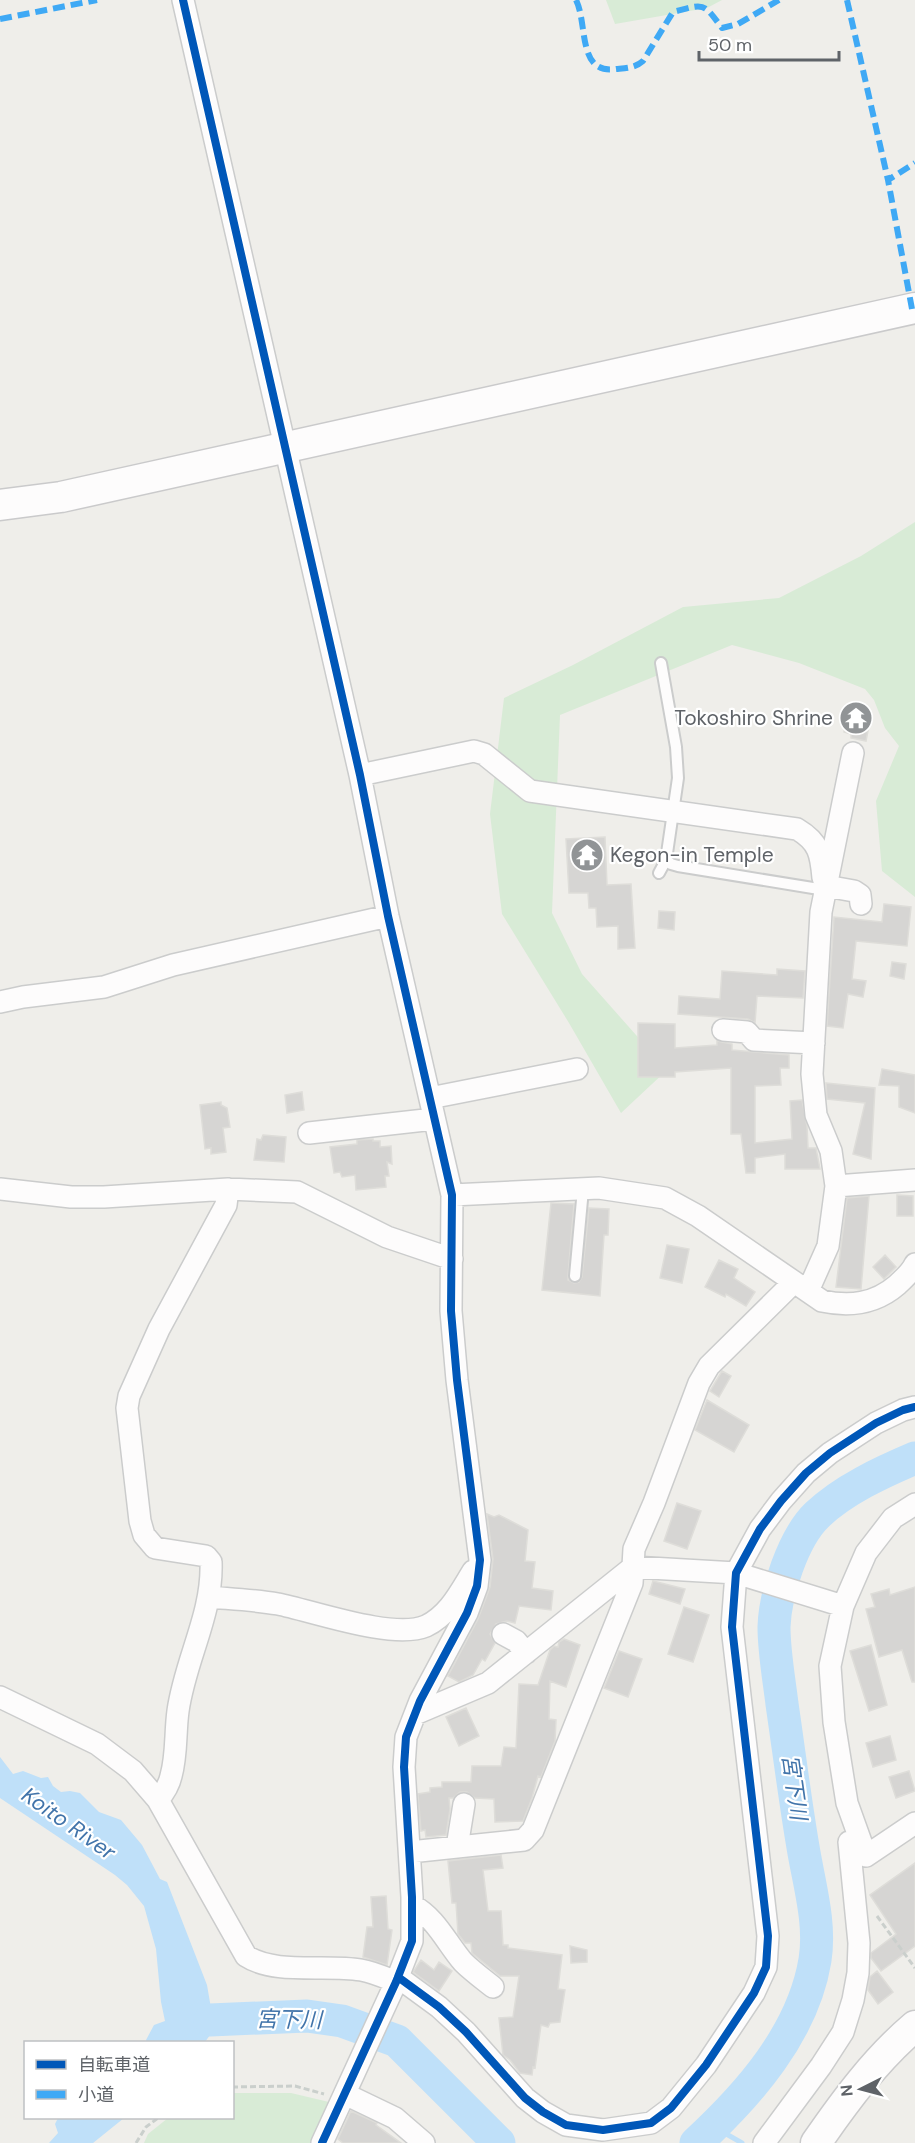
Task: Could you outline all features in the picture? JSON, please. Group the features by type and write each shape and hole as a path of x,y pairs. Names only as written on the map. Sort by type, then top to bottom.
{"street":[{"path":"183,0 360,775 388,916 452,1195 452,1311 457,1380 480,1560 477,1586 467,1613 415,1714 406,1737 404,1767 410,1852 412,1941 324,2142"},
{"path":"0,505 61,497 915,308"},
{"path":"360,775 474,751 484,754 530,791 797,830 809,837 818,848 825,888"},
{"path":"410,1852 524,1840 533,1830 632,1582 634,1549 654,1503 699,1383 709,1366 801,1287 828,1246 836,1186 831,1151 816,1115 812,1074 821,912 853,753"},
{"path":"825,888 855,891 860,896 861,904"},
{"path":"0,1002 104,987 173,965 388,916"},
{"path":"723,1030 747,1032 754,1040 814,1043"},
{"path":"430,1098 577,1069"},
{"path":"309,1133 434,1119"},
{"path":"836,1186 915,1180"},
{"path":"452,1195 599,1188 665,1198 698,1216 822,1301 838,1304 866,1303 886,1294 911,1272 915,1264"},
{"path":"0,1189 71,1197 228,1189 297,1192 387,1237 452,1259"},
{"path":"158,1800 166,1790 172,1776 178,1711 209,1597 211,1562 206,1557 155,1548 144,1535 140,1521 127,1408 133,1385 159,1329 226,1205 228,1189"},
{"path":"0,1697 97,1744 133,1771 158,1800 246,1956 254,1962 360,1970 440,2007 466,2032 525,2098 566,2125 603,2130 651,2123 671,2108 712,2056 754,1993 766,1967 768,1936 732,1628 739,1574 760,1529 806,1473 830,1453 876,1423 915,1407"},
{"path":"915,1504 893,1518 866,1553 838,1605 830,1666 834,1722 847,1803 866,1856 915,1823"},
{"path":"209,1597 276,1604 365,1626 423,1627 434,1621 452,1605 480,1560"},
{"path":"415,1714 488,1683 633,1567 739,1574 838,1605"},
{"path":"503,1634 516,1641 526,1653"},
{"path":"457,1847 464,1804"},
{"path":"764,2143 843,2032 853,2000 858,1973 859,1943 849,1842"},
{"path":"412,1905 432,1920 464,1963 493,1987"},
{"path":"816,2143 865,2077 899,2039 915,2026"},
{"path":"347,2091 395,2118 424,2143"}],"lane":[{"path":"659,873 666,860 678,778 661,663"},
{"path":"666,860 678,866 825,888"},
{"path":"575,1276 584,1189"}],"path":[{"path":"872,1910 915,1968"},
{"path":"234,2087 296,2086 347,2091"},
{"path":"136,2143 146,2127 157,2119"}],"green space":[{"path":"606,0 722,0 707,8 615,24"},
{"path":"915,522 915,897 882,871 876,801 899,746 885,728 874,700 865,689 799,663 732,645 560,715 552,913 582,974 667,1070 621,1113 502,914 490,814 504,698 573,665 683,607 779,598 861,556"},
{"path":"234,2093 291,2093 329,2102 316,2135 310,2143 144,2143 148,2134 167,2119 234,2119"}],"water":[{"name":"Koito River","path":"0,1757 13,1774 23,1771 41,1778 48,1777 53,1786 61,1792 80,1793 99,1812 121,1820 142,1845 160,1879 167,1882 207,1985 212,2014 225,2017 245,2013 256,2015 252,2021 242,2027 231,2029 213,2024 206,2041 146,2041 154,2025 165,2021 156,1949 144,1906 127,1885 115,1875 0,1798"},
{"path":"58,2119 123,2119 93,2143 49,2143 58,2133 55,2124"}],"building":[{"name":"Tokoshiro Shrine","path":"847,715 870,720 866,741 851,738 851,734 844,732"},
{"path":"605,837 607,885 631,884 635,948 618,949 618,926 597,927 596,908 589,908 588,893 569,893 566,839"},
{"path":"884,904 911,907 907,946 856,941 852,979 866,981 863,997 848,994 843,1028 827,1026 834,917 882,922"},
{"path":"659,911 675,912 674,930 658,928"},
{"path":"892,962 906,964 904,979 890,976"},
{"path":"777,969 805,971 803,998 757,996 755,1023 748,1019 678,1014 679,996 720,999 722,971 777,975"},
{"path":"638,1023 675,1024 675,1048 717,1045 717,1041 732,1044 732,1050 789,1055 789,1068 780,1068 781,1085 755,1086 755,1143 792,1139 790,1101 802,1100 808,1148 816,1148 820,1169 785,1169 785,1154 755,1158 755,1173 746,1173 741,1134 731,1134 731,1068 675,1072 675,1077 638,1077"},
{"path":"882,1069 915,1075 915,1113 899,1107 899,1086 879,1085"},
{"path":"826,1083 875,1088 871,1159 853,1154 865,1103 827,1099"},
{"path":"302,1092 304,1110 287,1113 285,1095"},
{"path":"221,1102 221,1105 227,1108 230,1127 223,1128 226,1152 211,1154 211,1148 205,1149 200,1105"},
{"path":"263,1135 286,1137 284,1162 254,1160 257,1139 261,1140"},
{"path":"373,1139 373,1141 380,1141 380,1147 391,1146 392,1164 387,1162 389,1176 385,1176 386,1187 356,1190 355,1175 342,1177 340,1172 334,1173 330,1147 357,1144 357,1140"},
{"path":"897,1195 913,1196 913,1216 897,1216"},
{"path":"869,1196 861,1289 836,1287 847,1198"},
{"path":"551,1203 574,1204 568,1280 574,1283 579,1282 582,1277 589,1208 609,1209 608,1235 604,1235 600,1296 542,1290"},
{"path":"667,1245 689,1249 682,1283 660,1278"},
{"path":"885,1255 896,1267 884,1279 873,1267"},
{"path":"719,1260 738,1269 734,1278 755,1292 746,1306 726,1294 725,1297 705,1287"},
{"path":"722,1371 731,1376 719,1397 710,1391"},
{"path":"707,1400 749,1425 734,1452 695,1430"},
{"path":"677,1503 701,1511 687,1549 664,1541"},
{"path":"487,1514 494,1517 499,1515 528,1530 525,1561 535,1562 532,1588 553,1591 551,1610 519,1606 515,1623 507,1621 496,1624 490,1634 495,1643 485,1661 482,1659 473,1675 459,1682 448,1676 478,1619 490,1587 493,1559"},
{"path":"653,1581 685,1589 680,1604 649,1594"},
{"path":"915,1587 915,1682 912,1682 902,1650 879,1657 866,1609 875,1607 871,1594 889,1589 890,1595"},
{"path":"684,1607 709,1615 693,1662 668,1654"},
{"path":"564,1639 580,1645 566,1687 550,1681 549,1719 556,1720 555,1741 541,1777 538,1776 523,1821 495,1822 494,1799 475,1798 467,1792 460,1792 453,1798 449,1798 450,1809 446,1835 426,1837 425,1830 421,1831 418,1794 430,1792 430,1788 442,1787 442,1782 471,1782 472,1766 501,1766 504,1747 516,1748 519,1684 538,1685 550,1650 554,1646 558,1647 559,1642"},
{"path":"871,1645 887,1705 869,1711 850,1651"},
{"path":"619,1651 642,1659 628,1697 604,1688"},
{"path":"466,1708 479,1736 459,1746 446,1717"},
{"path":"890,1736 896,1760 873,1767 866,1743"},
{"path":"909,1771 915,1791 896,1798 889,1777"},
{"path":"501,1855 503,1868 483,1870 488,1911 501,1911 503,1945 508,1945 508,1948 562,1955 558,1989 565,1990 560,2022 550,2023 548,2027 541,2025 532,2075 520,2073 503,2055 499,2018 513,2017 519,1976 500,1976 472,1953 471,1943 465,1943 458,1934 456,1903 452,1903 448,1861"},
{"path":"915,1863 915,1946 881,1971 871,1958 871,1953 896,1934 870,1895"},
{"path":"386,1896 388,1929 392,1930 387,1965 363,1957 367,1927 373,1927 371,1897"},
{"path":"570,1946 587,1950 587,1962 571,1963"},
{"path":"421,1960 434,1970 439,1962 452,1971 439,1991 413,1972"},
{"path":"877,1971 893,1992 878,2004 868,1990 870,1977"},
{"path":"351,2111 377,2123 376,2125 401,2143 343,2143 338,2139"}],"waterway":[{"name":"宮下川","path":"696,2143 754,2083 786,2037 809,1987 815,1960 814,1904 797,1812 775,1646 775,1614 787,1567 808,1525 827,1506 876,1476 915,1458"},
{"name":"宮下川","path":"210,2020 307,2016 342,2021 397,2041 499,2143"},
{"path":"714,2127 742,2143"}],"marked path":[{"path":"0,19 97,0"},
{"path":"576,0 589,56 595,64 604,69 627,68 643,61 673,12 691,7 702,7 722,28 738,24 779,0"},
{"path":"847,0 888,180"},
{"path":"912,309 888,180 915,163"}],"cycle path":[{"path":"183,0 360,775 388,916 452,1195 451,1311 457,1380 480,1560 477,1586 467,1613 420,1701 406,1737 404,1767 412,1897 412,1941 396,1982 322,2143"},
{"path":"398,1977 439,2007 466,2032 525,2098 566,2125 603,2130 651,2123 671,2108 706,2065 754,1993 766,1967 768,1936 732,1627 736,1573 760,1529 806,1473 830,1453 876,1423 915,1407"}],"place":[{"name":"Tokoshiro Shrine","path":"856,718"},
{"name":"Kegon-in Temple","path":"587,855"}]}
